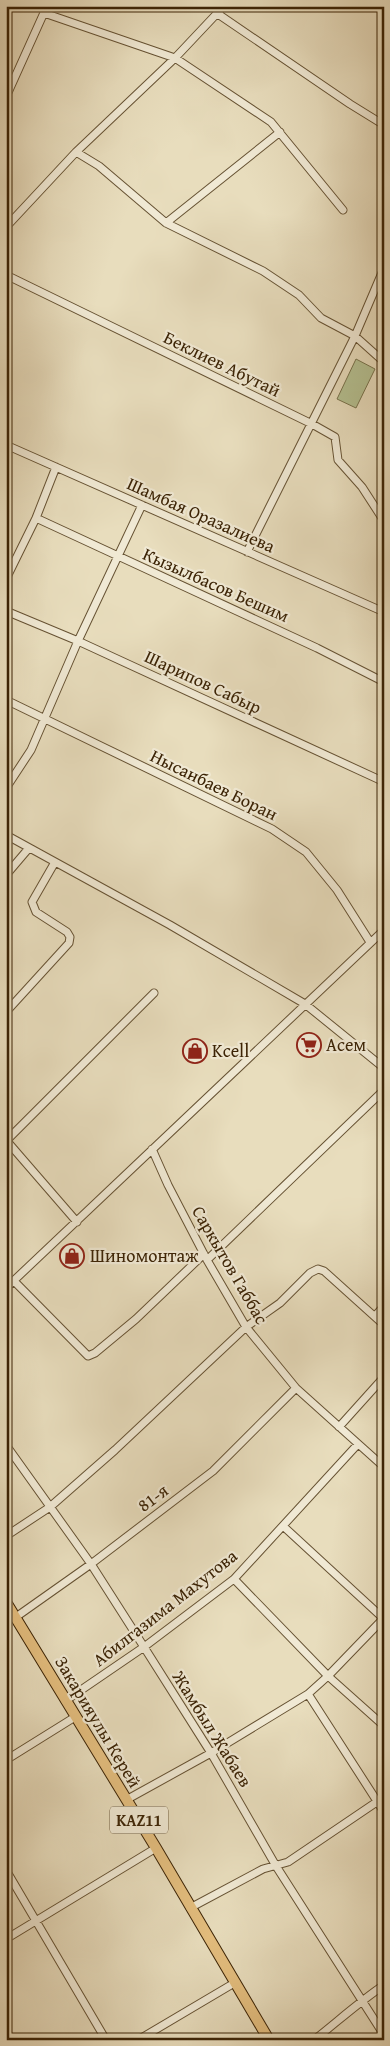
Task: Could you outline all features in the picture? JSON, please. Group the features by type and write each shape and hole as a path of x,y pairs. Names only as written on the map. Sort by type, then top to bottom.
{"highway":[{"name":"Закарияулы Керей","path":"6,1602 156,1848 269,2040"}],"street":[{"path":"6,227 76,152 175,58 224,6"},
{"path":"6,97 45,10 175,58 270,122 343,210"},
{"path":"218,14 384,125"},
{"path":"166,223 280,132"},
{"path":"76,152 99,166 166,223 263,272 300,295 321,318 355,336 384,362"},
{"path":"247,552 380,286 384,268"},
{"name":"Беклиев Абутай","path":"6,275 312,424 335,437 338,460 362,487 384,521"},
{"name":"Шамбая Оразалиева","path":"6,445 384,612"},
{"path":"6,579 36,518 56,467"},
{"path":"6,788 30,750 45,719 78,641 142,505"},
{"name":"Кызылбасов Бешим","path":"36,518 317,648 384,682"},
{"name":"Шарипов Сабыр","path":"6,611 78,641 380,780 384,785"},
{"name":"Нысанбаев Боран","path":"6,700 272,829 306,852 337,890 370,942"},
{"path":"6,835 170,925 305,1004 384,1068"},
{"path":"6,875 29,848"},
{"path":"6,1012 69,943 70,937 67,932 36,912 32,902 55,862"},
{"path":"6,1288 384,930"},
{"path":"77,1222 6,1140 154,993"},
{"path":"14,1281 88,1356 95,1353 205,1257 384,1090"},
{"name":"Саркытов Габбас","path":"152,1149 205,1257 246,1327 296,1388 384,1467"},
{"path":"6,1536 50,1507 115,1450 246,1327 280,1303 310,1273 318,1269 324,1271 384,1325"},
{"path":"375,1316 384,1306"},
{"path":"339,1427 384,1377"},
{"name":"81-я","path":"16,1617 91,1564 214,1472 296,1388"},
{"name":"Жамбыл Жабаев","path":"6,1444 91,1564 211,1753 276,1866 384,2035"},
{"name":"Абилгазима Махутова","path":"65,1701 144,1647 234,1579 358,1444"},
{"path":"126,1800 211,1753 308,1694 384,1618 284,1526"},
{"path":"234,1579 328,1676 384,1726"},
{"path":"308,1694 380,1799 384,1812"},
{"path":"6,1760 75,1717"},
{"path":"190,1908 263,1869 288,1862 380,1799"},
{"path":"6,1939 156,1848"},
{"path":"6,1870 106,2040"},
{"path":"138,2040 236,1982"},
{"path":"314,2040 352,2010 361,2000 384,1985"}],"green space":[{"path":"356,359 375,369 356,408 337,399"}],"place":[{"name":"Асем","path":"309,1045"},
{"name":"Kcell","path":"195,1051"},
{"name":"Шиномонтаж","path":"72,1256"}]}
